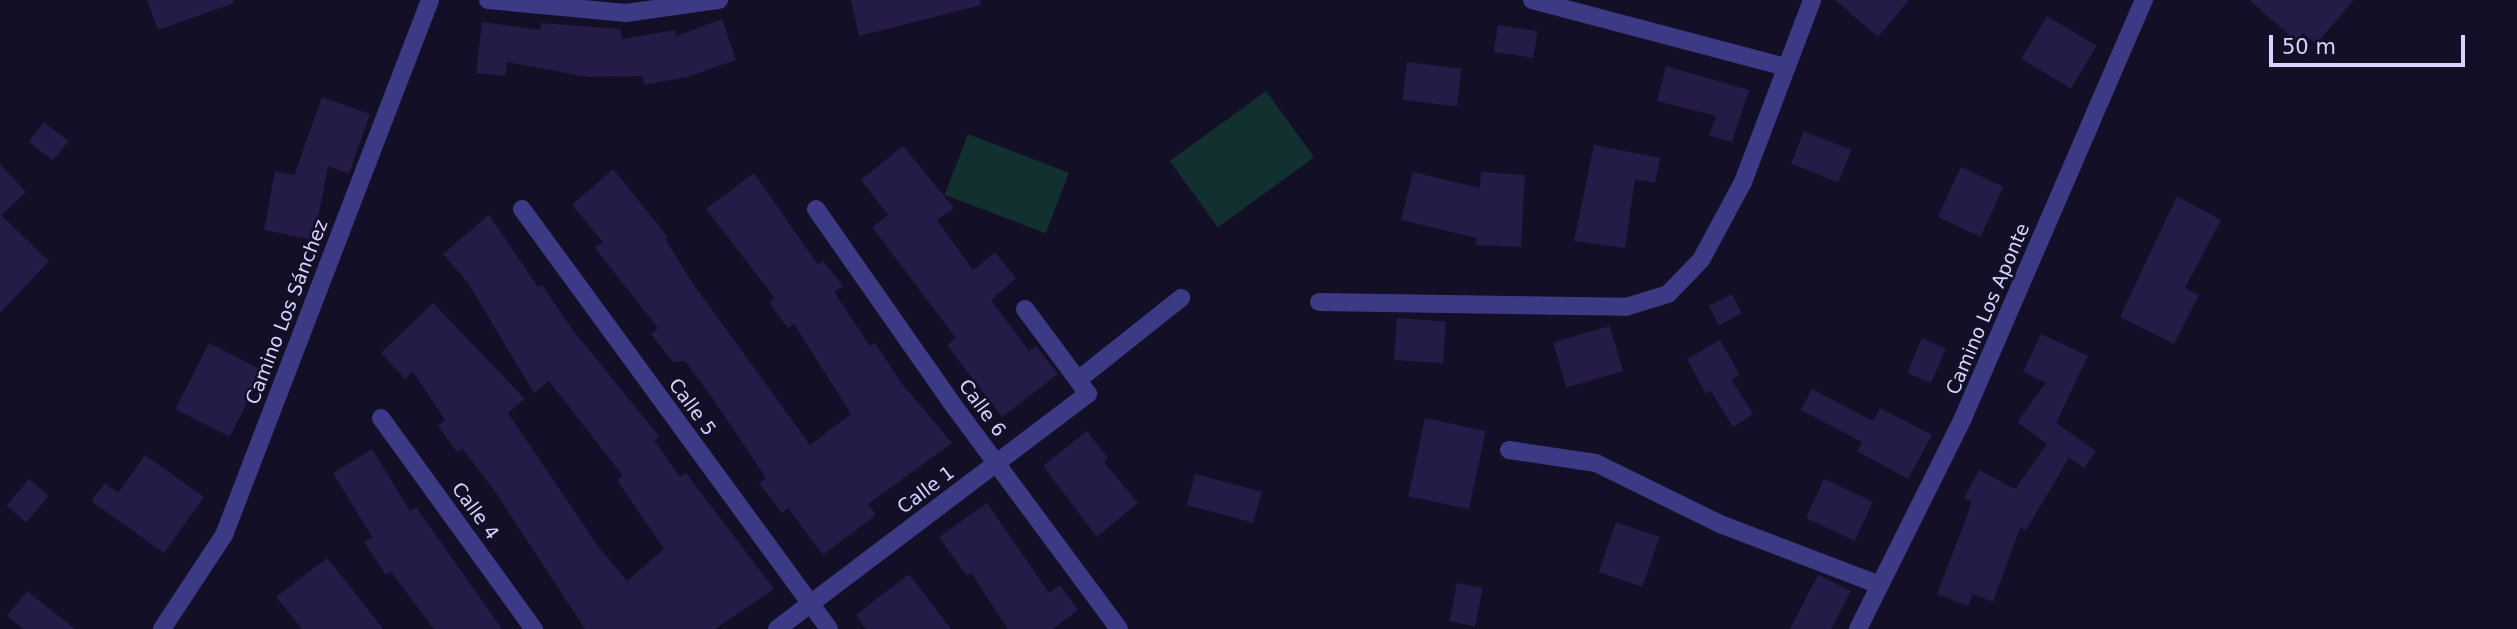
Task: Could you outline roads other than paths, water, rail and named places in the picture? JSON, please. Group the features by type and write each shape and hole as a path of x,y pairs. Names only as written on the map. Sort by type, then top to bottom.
{"street":[{"name":"Camino Los Sánchez","path":"162,629 224,535 430,0"},
{"path":"488,0 626,13 719,0"},
{"path":"1532,0 1786,67"},
{"path":"1319,302 1626,307 1668,294 1701,260 1743,182 1812,0"},
{"name":"Camino Los Aponte","path":"1858,629 1963,418 2144,0"},
{"name":"Calle 5","path":"522,209 829,629"},
{"name":"Calle 6","path":"816,209 996,463 1119,629"},
{"path":"1025,309 1078,380 1181,298"},
{"name":"Calle 1","path":"777,629 1088,394 1078,380"},
{"name":"Calle 4","path":"381,418 534,629"},
{"path":"1509,450 1596,463 1720,524 1880,586"}]}
